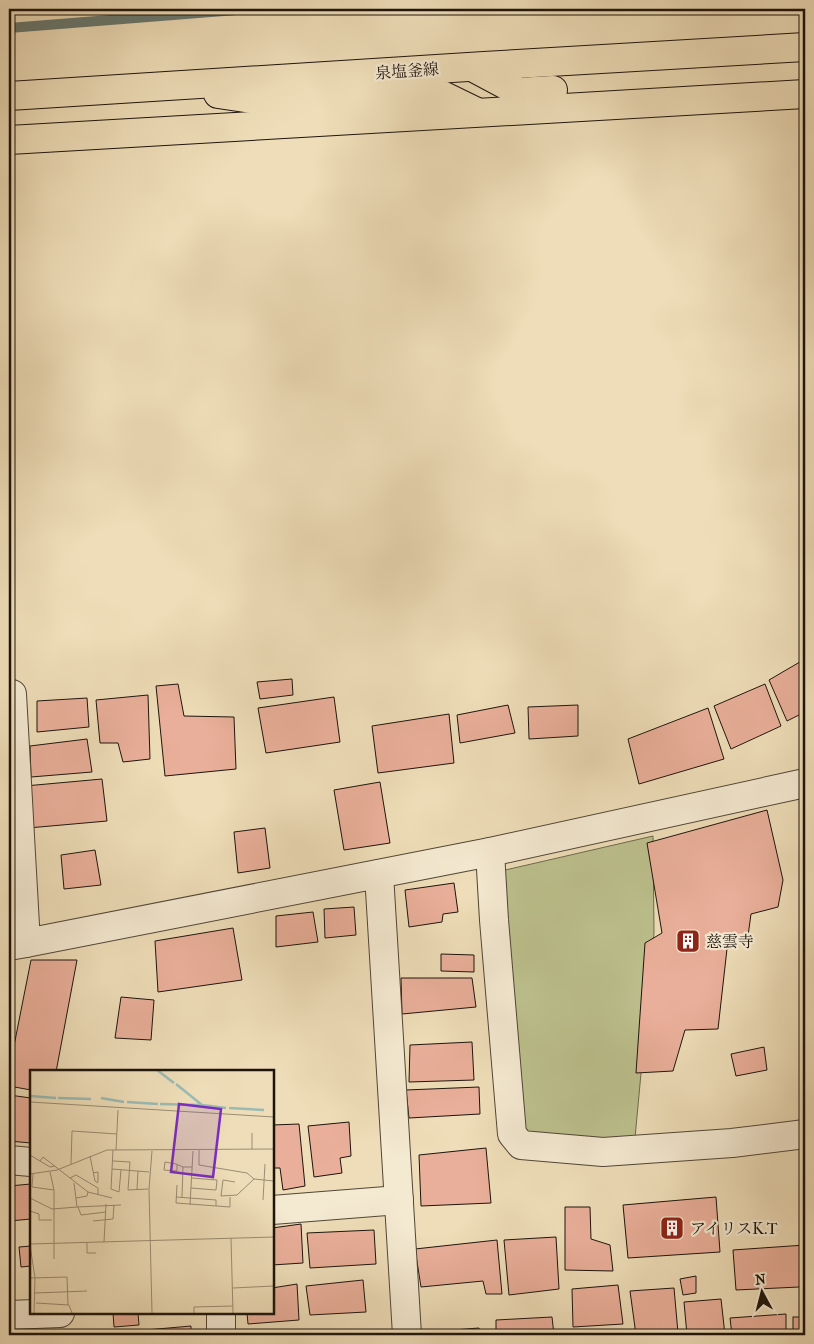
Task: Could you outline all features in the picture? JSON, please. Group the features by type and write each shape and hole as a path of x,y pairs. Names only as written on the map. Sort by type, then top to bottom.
{"main road":[{"name":"泉塩釜線","path":"9,96 805,47"},
{"path":"472,67 519,92 693,84 802,94"},
{"path":"162,86 272,102 438,93 479,113"},
{"path":"9,140 802,94"}],"street":[{"path":"12,694 18,944 490,852 805,783"},
{"path":"490,852 512,1134 521,1145 603,1152 732,1144 805,1134"},
{"path":"379,874 407,1335"},
{"path":"9,1160 30,1162"},
{"path":"274,1210 398,1200"},
{"path":"9,1315 34,1314"},
{"path":"221,1314 221,1335"}],"green space":[{"path":"653,836 654,933 635,1138 531,1138 520,1123 501,871"}],"building":[{"path":"805,659 805,712 787,721 769,680"},
{"path":"292,679 293,695 260,699 257,682"},
{"path":"178,684 184,716 234,717 236,769 165,776 156,686"},
{"path":"765,684 781,726 731,749 714,706"},
{"path":"148,695 150,759 123,762 118,743 100,743 96,700"},
{"path":"334,697 340,742 266,753 258,708"},
{"path":"87,698 89,727 37,732 37,701"},
{"path":"508,705 515,733 460,743 457,715"},
{"path":"578,705 578,736 529,739 528,707"},
{"path":"708,708 724,759 639,784 628,739"},
{"path":"449,714 454,763 378,773 372,726"},
{"path":"87,739 92,772 31,777 30,746"},
{"path":"102,779 107,821 28,828 25,786"},
{"path":"380,782 390,843 344,850 334,790"},
{"name":"慈雲寺","path":"767,810 783,880 778,907 751,914 748,936 728,940 718,1029 685,1030 673,1071 636,1073 645,943 662,933 647,843"},
{"path":"265,828 270,868 238,873 234,832"},
{"path":"95,850 101,885 64,889 61,855"},
{"path":"454,883 458,912 443,914 442,922 409,927 405,890"},
{"path":"354,907 356,935 325,938 324,909"},
{"path":"313,912 318,942 276,947 276,916"},
{"path":"233,928 242,980 158,992 155,941"},
{"path":"441,954 474,955 474,972 441,971"},
{"path":"31,960 77,960 56,1070 30,1070 30,1090 9,1086 9,1071"},
{"path":"401,978 472,978 476,1007 402,1014"},
{"path":"121,997 154,1000 151,1040 115,1038"},
{"path":"472,1042 474,1080 409,1082 410,1045"},
{"path":"764,1047 767,1070 736,1076 731,1054"},
{"path":"479,1087 480,1114 409,1118 406,1090"},
{"path":"9,1095 30,1098 30,1143 9,1141"},
{"path":"349,1122 351,1156 340,1158 342,1173 314,1177 308,1126"},
{"path":"299,1124 305,1186 283,1190 280,1168 274,1168 274,1125"},
{"path":"486,1148 491,1203 421,1206 419,1155"},
{"path":"30,1184 30,1219 9,1221 9,1186"},
{"name":"アイリスK.T","path":"716,1197 720,1252 628,1258 623,1205"},
{"path":"565,1207 590,1207 591,1239 610,1245 613,1271 565,1270"},
{"path":"301,1224 303,1263 274,1265 274,1228"},
{"path":"374,1230 376,1264 310,1268 307,1233"},
{"path":"556,1237 559,1289 509,1295 504,1240"},
{"path":"497,1240 502,1294 486,1294 483,1281 421,1287 415,1249"},
{"path":"805,1245 805,1275 799,1287 736,1290 733,1250"},
{"path":"30,1246 30,1266 21,1267 19,1247"},
{"path":"696,1276 696,1293 683,1295 680,1279"},
{"path":"363,1280 366,1312 310,1315 306,1286"},
{"path":"297,1284 299,1320 248,1324 247,1314 274,1314 274,1288"},
{"path":"618,1285 623,1324 573,1327 572,1289"},
{"path":"674,1288 678,1333 636,1335 630,1291"},
{"path":"721,1299 725,1335 687,1335 684,1302"},
{"path":"113,1314 138,1314 139,1325 114,1327"},
{"path":"786,1314 786,1335 732,1335 730,1318"},
{"path":"552,1317 554,1335 496,1335 496,1320"},
{"path":"793,1317 805,1317 805,1335 793,1335"},
{"path":"191,1326 191,1335 146,1335 146,1330"},
{"path":"479,1328 479,1335 427,1335 427,1332"},
{"path":"372,1331 372,1335 330,1335"}],"waterway":[{"path":"9,28 249,9"}],"place":[{"name":"慈雲寺","path":"688,941"},
{"name":"アイリスK.T","path":"672,1228"}]}
